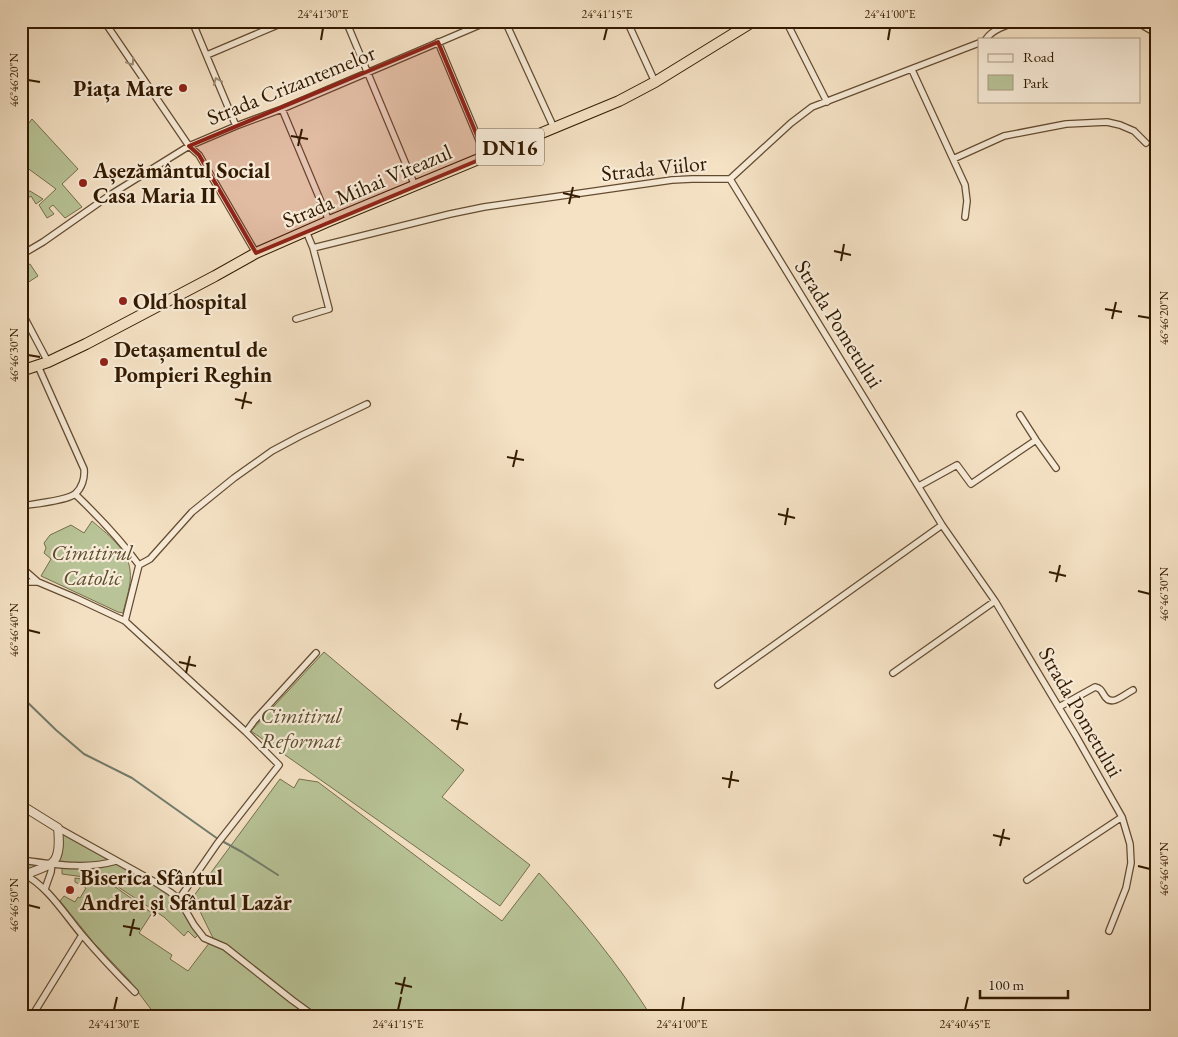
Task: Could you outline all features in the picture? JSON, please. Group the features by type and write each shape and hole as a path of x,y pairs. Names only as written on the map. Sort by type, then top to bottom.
{"highway":[{"name":"Strada Mihai Viteazul","path":"21,372 86,344 256,253 619,101 655,82 754,21"}],"street":[{"path":"104,21 189,146 199,156 256,253"},
{"path":"192,21 236,126"},
{"path":"207,55 287,21"},
{"path":"346,21 415,186"},
{"name":"Strada Crizantemelor","path":"21,255 110,195 189,146 489,21"},
{"path":"505,21 554,128"},
{"path":"627,21 655,82"},
{"path":"786,21 827,102"},
{"path":"987,38 991,32 1020,21"},
{"path":"1139,21 1157,34"},
{"path":"438,42 486,157"},
{"name":"Strada Viilor","path":"313,248 484,207 672,180 730,179 802,114 812,108 978,44"},
{"path":"912,70 964,185 967,194 965,217"},
{"path":"282,108 329,221"},
{"path":"953,159 1004,136 1066,124 1107,122 1120,125 1134,131 1146,143"},
{"name":"Strada Pometului","path":"730,179 942,525 995,601 1122,817 1130,844 1131,863 1126,888 1109,931"},
{"path":"296,319 329,309 313,248 306,231"},
{"path":"21,311 41,347 43,364 84,469 85,477 75,494 61,499 21,506"},
{"path":"124,620 139,565 150,559 192,512 234,478 272,451 367,404"},
{"path":"1020,416 1056,468"},
{"path":"919,486 958,465 971,484 1036,440"},
{"path":"75,494 122,543 139,565"},
{"path":"718,685 942,525"},
{"path":"21,567 38,582 124,620 246,732 279,765 217,844 179,899"},
{"path":"21,582 38,582"},
{"path":"893,673 995,601"},
{"path":"246,732 316,653"},
{"path":"1059,707 1094,686 1100,689 1106,699 1111,701 1133,690"},
{"path":"21,805 153,881 179,899 204,938 225,947 314,1016"},
{"path":"1027,880 1122,817"},
{"path":"45,889 52,863 57,855 58,828"},
{"path":"21,860 94,866 116,861"},
{"path":"22,875 52,863"},
{"path":"22,875 45,889 82,935 135,992"},
{"path":"32,1016 82,935"}],"highlighted area":[{"path":"438,42 486,157 256,253 199,155 189,146"}],"green space":[{"path":"32,119 78,169 62,184 82,207 65,218 53,205 49,208 54,214 47,218 39,205 56,189 26,167 21,172 21,133"},
{"path":"21,188 25,192 30,191 43,199 36,204 31,196 24,201 21,197"},
{"path":"30,264 38,276 21,287 21,269"},
{"name":"Cimitirul Catolic","path":"92,521 116,542 128,562 130,581 123,613 41,576 51,559 44,553 46,548 44,543 50,535 71,525 84,533"},
{"name":"Cimitirul Reformat","path":"324,652 464,770 442,797 530,865 500,906 251,731"},
{"path":"280,779 294,788 299,779 318,782 502,921 539,873 598,942 626,978 651,1016 156,1016 129,980 94,943 60,901 64,896 75,902 78,897 80,898 86,888 75,882 75,878 104,882 114,886 152,913 139,933 172,955 170,959 188,971 213,938 193,897"},
{"path":"58,828 179,899 200,933 195,938 188,931 184,936 164,917 115,885 99,879 62,874 62,865 21,873 21,860 52,863 57,855"}],"waterway":[{"path":"21,696 84,754 132,778 218,839"},
{"path":"222,841 278,875"}],"place":[{"name":"Piața Mare","path":"183,88"},
{"name":"Așezământul Social Casa Maria II","path":"83,183"},
{"name":"Old hospital","path":"123,301"},
{"name":"Detașamentul de Pompieri Reghin","path":"104,362"},
{"name":"Biserica Sfântul Andrei și Sfântul Lazăr","path":"70,890"}]}
